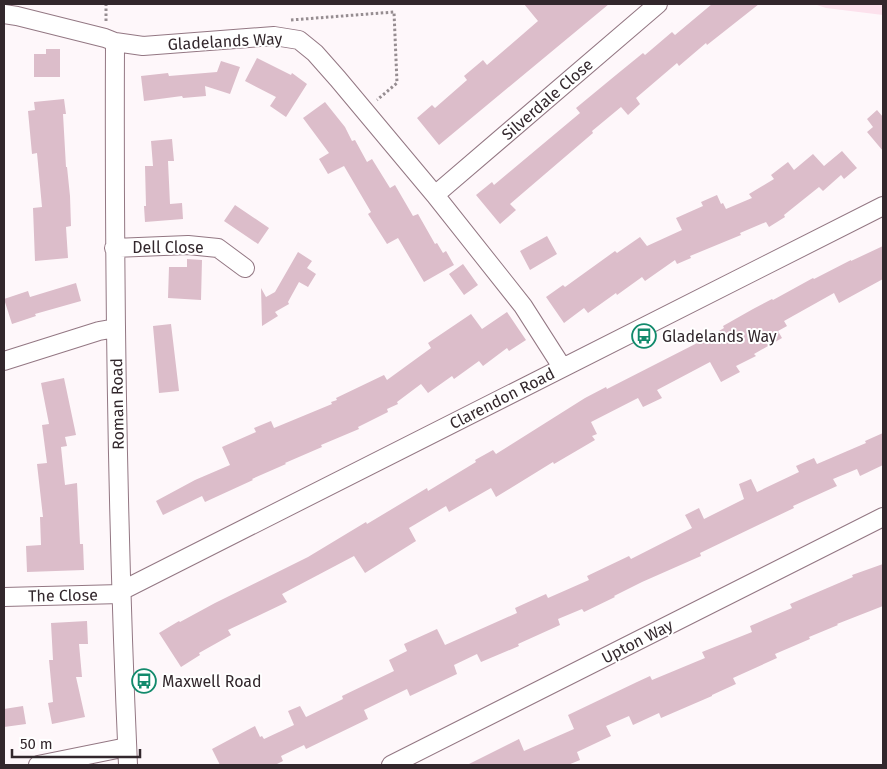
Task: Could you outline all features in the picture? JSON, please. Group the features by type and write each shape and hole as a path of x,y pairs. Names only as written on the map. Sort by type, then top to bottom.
{"street":[{"name":"Silverdale Close","path":"435,195 658,4"},
{"name":"Gladelands Way","path":"4,14 106,38 115,42 143,46 274,36 299,40 315,53 435,195 523,306 562,367"},
{"name":"Roman Road","path":"115,42 114,248 121,592 128,765"},
{"name":"Clarendon Road","path":"121,592 883,206"},
{"name":"Dell Close","path":"114,248 188,245 218,248 245,268"},
{"path":"4,361 99,331 116,328"},
{"name":"Upton Way","path":"390,765 883,517"},
{"name":"The Close","path":"4,597 121,592"},
{"path":"38,765 127,747"}],"path":[{"path":"274,36 281,21 394,12 398,83 364,110"}],"shaded area":[{"path":"814,4 883,4 883,15 826,8"}],"building":[{"path":"524,4 609,4 439,145 417,118 432,105 435,108 467,80 464,76 483,60 487,65 538,21"},
{"path":"712,4 759,4 707,45 706,43 679,66 677,63 636,98 640,104 628,115 621,107 592,131 593,133 510,204 516,210 500,224 476,195 492,182 494,185 580,113 576,108 643,53 645,55 672,32 675,35"},
{"path":"46,49 60,49 60,77 34,77 34,54 46,54"},
{"path":"257,58 291,75 292,73 307,84 286,117 270,106 276,97 245,81"},
{"path":"221,61 240,67 230,94 205,86 206,96 183,98 182,96 144,101 141,76 168,73 169,76 217,72"},
{"path":"64,99 66,114 63,114 71,226 66,227 68,258 35,261 33,208 42,207 37,153 32,154 28,111 35,110 34,102"},
{"path":"325,102 345,127 352,141 355,140 367,162 372,159 390,188 395,185 413,216 418,214 435,244 437,243 443,253 446,251 454,265 424,282 398,238 387,244 368,214 371,212 344,166 328,174 319,159 329,153 303,118"},
{"path":"877,110 883,117 883,151 867,132 873,127 867,119"},
{"path":"172,139 174,161 168,161 170,204 182,203 183,219 145,222 145,166 153,166 151,141"},
{"path":"842,151 857,168 844,179 841,175 823,191 819,187 784,215 785,217 769,227 766,222 740,233 741,235 690,256 691,258 677,264 675,260 645,281 642,277 588,313 584,308 564,323 546,297 563,285 565,287 615,251 617,253 640,237 647,246 682,230 676,218 703,206 701,202 717,195 721,204 723,203 726,209 752,198 749,194 774,179 771,175 788,162 794,170 813,154 824,166"},
{"path":"235,205 269,228 258,244 224,221"},
{"path":"547,236 557,254 530,270 520,251"},
{"path":"883,246 883,279 839,303 834,293 784,321 787,326 778,331 782,338 754,354 756,356 736,366 740,372 721,382 710,362 657,390 662,398 643,407 638,398 591,422 597,434 592,436 595,440 554,464 553,462 496,497 491,488 449,512 446,506 409,528 416,541 365,573 354,556 282,594 287,602 228,630 231,635 199,653 200,655 181,667 159,633 179,621 308,557 427,488 428,491 493,450 496,454 585,398 606,387 607,389 707,338 724,328 723,326 753,309 813,278"},
{"path":"298,252 312,261 307,268 316,274 308,287 299,282 288,302 289,304 275,312 278,316 262,326 261,288 266,297 275,292"},
{"path":"187,259 202,260 201,300 168,298 169,267 187,267"},
{"path":"463,264 478,285 464,295 449,274"},
{"path":"76,283 81,301 35,314 36,316 12,324 4,299 28,291 30,297"},
{"path":"507,312 526,340 509,351 507,348 483,366 479,361 454,379 452,376 428,393 421,384 397,402 398,404 387,409 388,412 358,427 359,429 321,445 322,447 205,502 202,496 163,515 156,501 195,480 230,465 222,447 256,432 254,428 271,421 274,428 332,404 331,402 337,400 336,398 384,375 387,380 431,348 428,343 471,314 482,329"},
{"path":"171,324 179,391 159,393 153,326"},
{"path":"64,378 76,435 65,437 67,446 61,447 65,485 77,483 80,544 83,544 84,570 27,572 26,546 41,545 40,517 43,517 37,464 47,463 42,425 49,424 41,383"},
{"path":"883,433 883,465 860,476 857,469 833,479 837,486 700,553 701,556 642,582 584,612 582,609 558,619 560,625 518,644 519,646 481,662 477,654 454,665 457,674 410,696 407,689 364,710 368,719 306,749 304,745 281,756 283,761 275,765 220,765 212,749 255,726 260,737 262,736 264,739 294,725 288,711 300,706 306,717 343,699 342,696 394,671 389,660 407,651 404,644 437,629 445,645 517,613 515,608 546,594 548,598 589,580 587,576 629,556 631,559 692,528 685,515 699,508 704,519 744,499 739,484 751,479 757,492 799,472 796,466 814,458 817,464 866,443 865,441"},
{"path":"883,564 883,606 837,624 809,637 810,639 775,654 777,658 733,678 736,684 712,696 661,718 659,713 633,725 629,716 606,726 611,736 577,752 580,760 568,765 467,765 519,739 524,751 574,729 568,715 650,676 652,680 705,658 702,652 752,632 750,626 792,608 790,604 853,577 852,575"},
{"path":"87,621 88,644 79,644 82,677 76,677 85,717 52,724 48,703 53,702 49,660 53,660 51,623"},
{"path":"23,706 26,724 4,727 4,709"}],"place":[{"name":"Gladelands Way","path":"644,336"},
{"name":"Maxwell Road","path":"144,681"}]}
